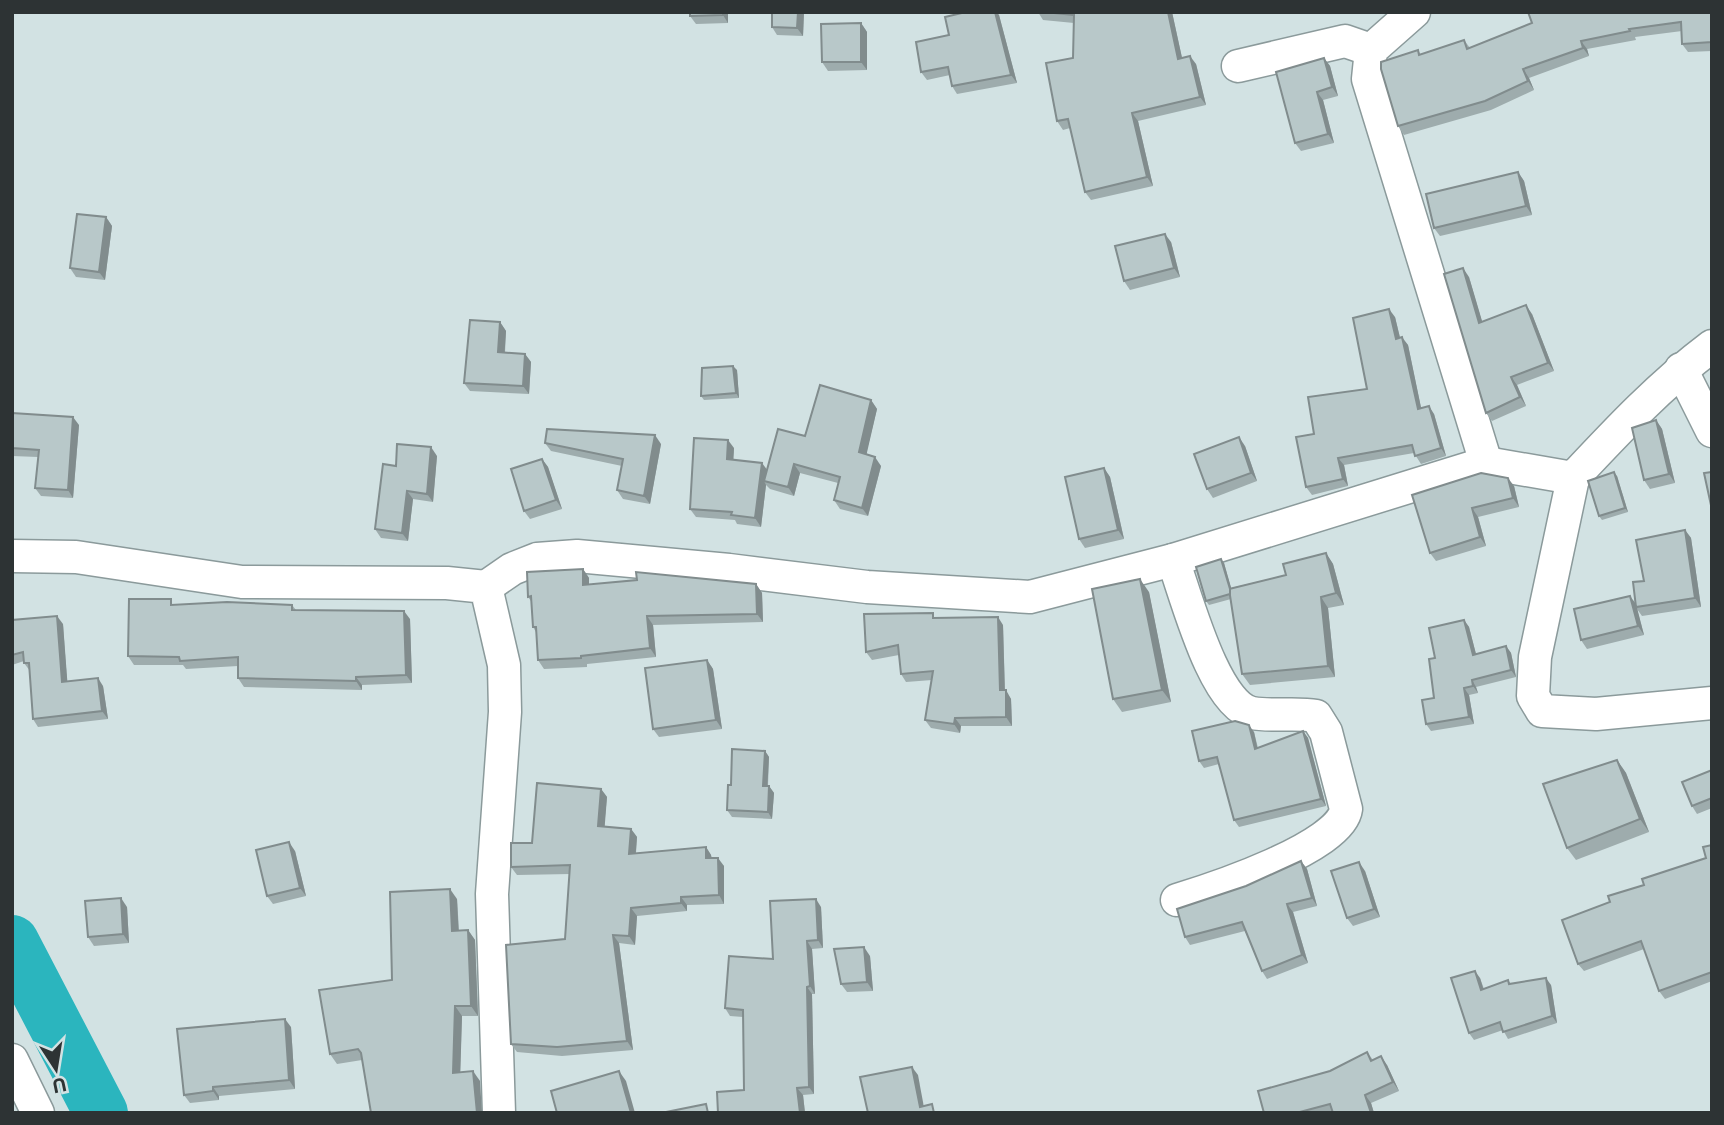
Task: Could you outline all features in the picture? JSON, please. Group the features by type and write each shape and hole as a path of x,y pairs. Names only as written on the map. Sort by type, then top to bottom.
{"street":[{"path":"1414,12 1371,50 1368,79 1486,463"},
{"path":"1238,66 1345,41 1371,50"},
{"path":"1712,346 1681,369 1632,415 1573,478 1535,657 1533,696 1542,711 1596,714 1712,703"},
{"path":"1681,369 1712,431"},
{"path":"12,556 76,557 242,582 446,583 486,587 512,569 537,559 577,556 729,570 867,587 1030,597 1173,560 1486,463 1573,478"},
{"path":"1173,560 1219,685 1233,704 1251,713 1316,716 1326,732 1346,809 1345,819 1339,827 1319,841 1245,879 1177,900"},
{"path":"486,587 504,665 505,712 492,894 499,1113"},
{"path":"12,1060 38,1113"}],"building":[{"path":"690,12 723,12 723,15 690,16"},
{"path":"772,12 798,12 797,28 772,27"},
{"path":"966,12 995,12 1011,75 952,86 948,67 921,72 916,42 949,35 945,17"},
{"path":"1044,12 1168,12 1178,59 1190,56 1200,97 1132,113 1147,177 1085,192 1068,119 1057,121 1046,63 1073,58 1074,15"},
{"path":"1528,12 1712,12 1712,42 1682,44 1681,22 1629,29 1630,31 1581,41 1583,48 1523,69 1528,81 1485,101 1398,126 1381,62 1418,50 1419,55 1464,40 1467,49 1532,23"},
{"path":"861,23 861,62 822,62 821,24"},
{"path":"1324,58 1332,87 1317,92 1328,134 1295,143 1276,72"},
{"path":"1518,172 1526,206 1434,228 1426,194"},
{"path":"77,214 106,217 99,272 70,268"},
{"path":"1165,234 1174,268 1124,281 1115,246"},
{"path":"1463,268 1479,323 1526,305 1548,363 1511,377 1520,397 1486,413 1444,274"},
{"path":"1389,309 1396,339 1402,337 1418,409 1429,406 1441,448 1415,456 1412,445 1338,458 1343,479 1306,487 1296,437 1314,434 1308,397 1367,389 1353,318"},
{"path":"470,320 500,322 498,352 525,354 523,386 464,383"},
{"path":"733,366 736,393 701,396 702,368"},
{"path":"820,385 871,400 859,452 875,457 862,508 834,500 840,477 794,464 788,487 764,481 778,429 805,436"},
{"path":"12,413 73,417 68,490 35,488 39,450 12,448"},
{"path":"1656,420 1669,474 1644,480 1632,428"},
{"path":"547,429 655,435 644,496 617,490 623,459 545,443"},
{"path":"1239,437 1251,473 1207,489 1194,454"},
{"path":"694,438 728,440 727,459 762,463 755,518 731,515 732,512 690,509"},
{"path":"397,444 431,447 427,494 407,491 402,533 375,529 383,464 396,466"},
{"path":"542,459 556,500 524,511 511,469"},
{"path":"1104,468 1118,530 1079,539 1065,477"},
{"path":"1614,472 1625,508 1599,516 1588,481"},
{"path":"1712,472 1712,510 1704,473"},
{"path":"1481,473 1508,478 1513,498 1472,508 1480,537 1430,553 1412,495"},
{"path":"1685,530 1695,598 1636,607 1633,582 1644,581 1636,540"},
{"path":"1326,553 1336,593 1321,597 1328,666 1242,674 1229,589 1286,575 1283,564"},
{"path":"1221,559 1230,594 1206,601 1196,567"},
{"path":"583,569 583,585 637,580 636,572 756,584 757,614 647,616 650,648 581,658 538,660 536,627 533,627 531,596 528,597 527,572"},
{"path":"1140,579 1162,690 1113,699 1092,589"},
{"path":"1630,596 1638,626 1581,640 1574,609"},
{"path":"129,599 171,599 171,605 227,602 292,605 292,610 404,611 406,675 356,677 356,681 238,678 238,657 180,661 179,657 128,656"},
{"path":"933,613 933,618 998,617 1000,690 1006,690 1006,717 955,718 954,724 925,720 933,671 901,674 898,645 866,652 864,614"},
{"path":"57,616 62,682 98,678 102,711 33,719 29,663 24,663 23,652 12,655 12,620"},
{"path":"1464,620 1473,655 1506,646 1511,670 1472,680 1473,686 1464,688 1469,717 1426,724 1422,700 1434,698 1429,659 1435,658 1429,628"},
{"path":"707,660 716,720 653,729 645,668"},
{"path":"1235,721 1249,725 1255,749 1303,731 1321,799 1234,820 1217,757 1199,761 1192,731"},
{"path":"732,749 765,751 763,786 769,786 768,812 727,810"},
{"path":"1617,760 1640,819 1567,848 1543,784"},
{"path":"1712,770 1712,798 1692,806 1682,782"},
{"path":"537,783 601,789 598,826 631,829 629,854 706,847 706,858 718,858 719,895 681,897 681,903 631,908 629,936 613,935 627,1041 557,1047 511,1044 506,945 565,939 570,865 511,867 511,843 532,843"},
{"path":"289,842 300,888 267,896 256,850"},
{"path":"1712,845 1712,972 1659,991 1641,941 1578,964 1562,920 1610,902 1608,896 1644,885 1642,879 1706,858 1703,847"},
{"path":"1301,861 1312,898 1287,904 1302,955 1262,971 1242,922 1185,937 1177,909 1246,886"},
{"path":"1359,862 1374,909 1347,918 1331,871"},
{"path":"450,889 452,931 468,930 471,1006 455,1006 453,1073 473,1071 477,1113 371,1113 361,1053 358,1049 330,1054 319,990 392,980 390,892"},
{"path":"121,898 123,934 88,937 85,901"},
{"path":"816,899 818,940 807,941 810,986 807,987 809,1087 797,1088 800,1113 718,1113 717,1092 744,1090 743,1010 725,1008 729,956 773,959 770,901"},
{"path":"864,947 867,982 841,984 834,949"},
{"path":"1475,971 1481,990 1508,980 1509,984 1546,978 1552,1016 1503,1032 1500,1022 1469,1033 1451,978"},
{"path":"285,1019 289,1080 213,1087 213,1091 184,1095 177,1029"},
{"path":"1367,1052 1371,1061 1381,1056 1393,1082 1365,1095 1371,1113 1333,1113 1330,1104 1296,1113 1264,1113 1258,1091 1330,1071"},
{"path":"912,1067 920,1107 932,1104 934,1113 868,1113 860,1077"},
{"path":"619,1071 631,1113 557,1113 551,1091"},
{"path":"706,1104 708,1113 661,1113"}],"waterway":[{"path":"12,942 101,1113"}]}
